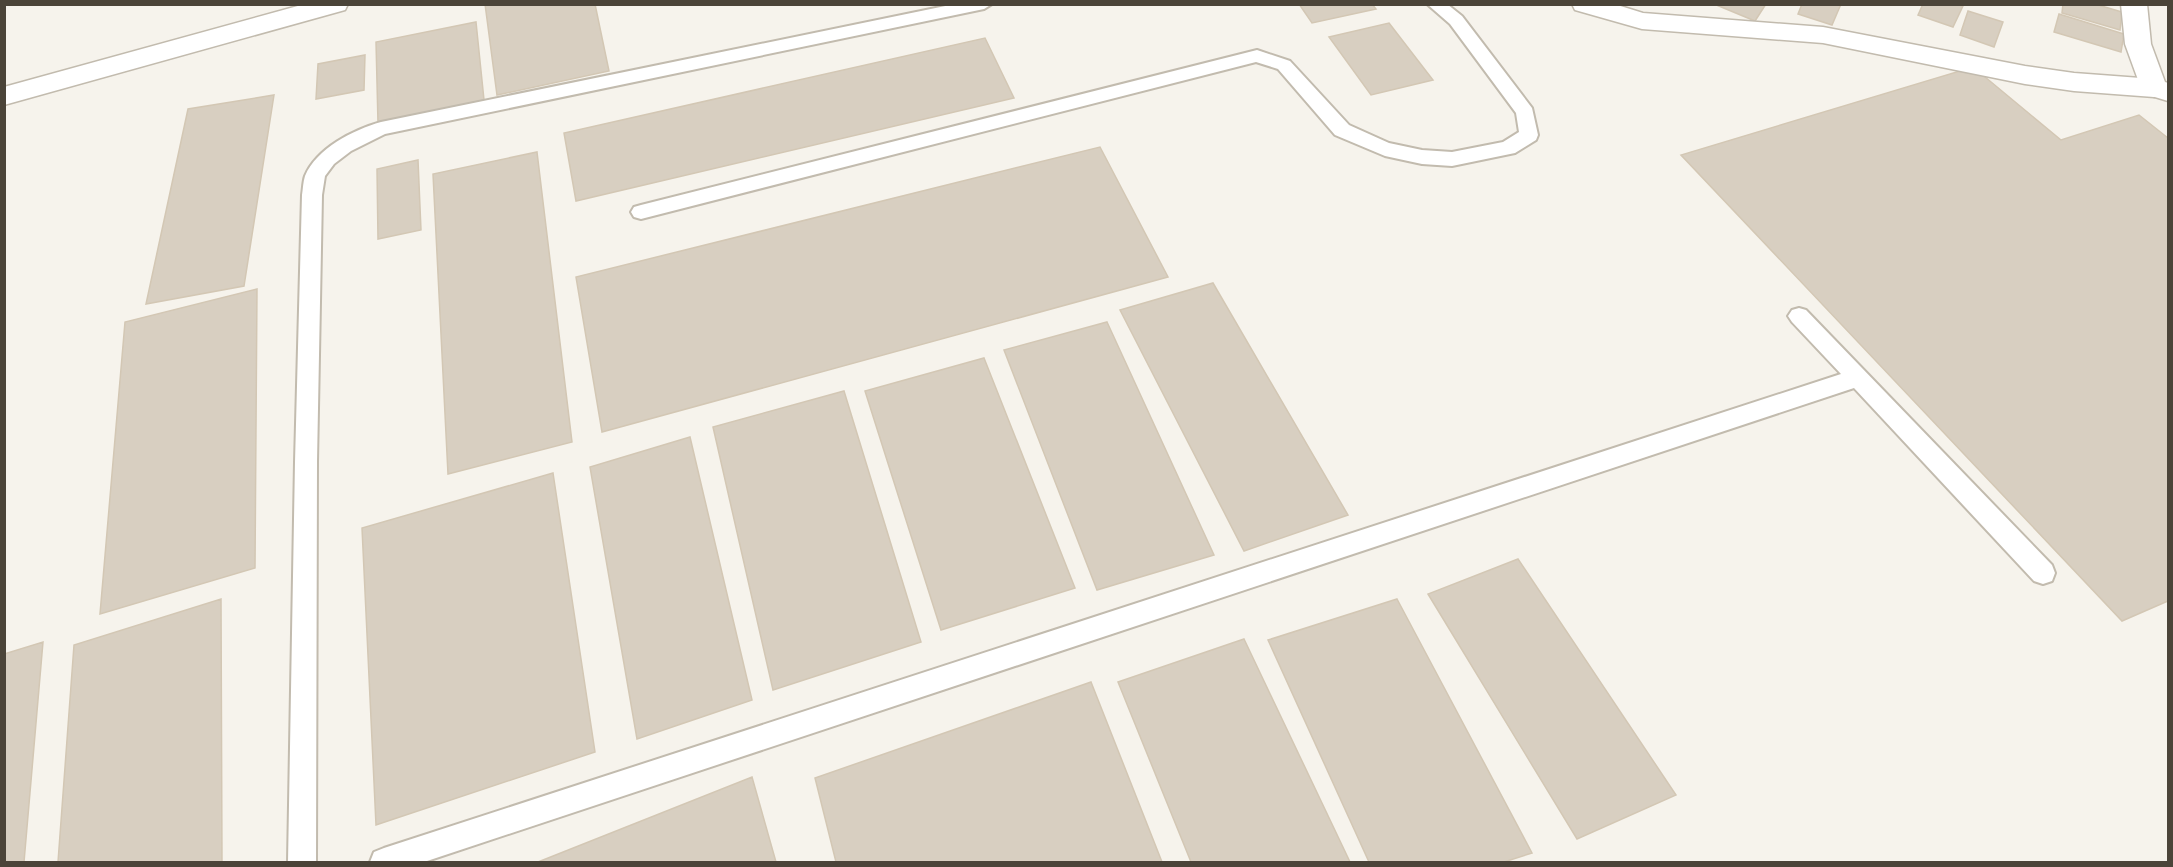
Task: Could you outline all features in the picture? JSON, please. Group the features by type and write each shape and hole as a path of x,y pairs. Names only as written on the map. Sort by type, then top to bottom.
{"street":[{"path":"1584,4 1642,21 1823,35 2025,75 2162,90"},
{"path":"4,96 335,5"},
{"path":"2133,5 2138,44 2162,90"}],"lane":[{"path":"302,862 306,450 312,195 315,176 330,157 351,142 381,128 984,4"},
{"path":"641,212 1257,56 1284,65 1342,130 1385,149 1422,158 1452,159 1508,148 1529,135 1526,112 1455,20 1435,4"},
{"path":"1799,316 2043,573"},
{"path":"384,862 1857,378"}],"building":[{"path":"485,4 595,4 609,71 497,95"},
{"path":"1299,4 1372,4 1376,9 1312,23"},
{"path":"1714,4 1766,4 1755,21"},
{"path":"1802,4 1841,4 1832,25 1798,14"},
{"path":"1923,4 1963,6 1953,27 1918,15"},
{"path":"2063,4 2095,4 2122,12 2120,30 2062,13"},
{"path":"1968,11 2003,22 1994,47 1960,35"},
{"path":"2059,14 2124,34 2121,52 2054,32"},
{"path":"476,22 484,100 378,123 376,42"},
{"path":"1389,23 1433,80 1371,95 1329,37"},
{"path":"985,38 1014,98 576,201 564,133"},
{"path":"365,55 364,90 316,99 318,64"},
{"path":"1973,67 2061,140 2139,115 2168,138 2168,601 2122,621 1681,155"},
{"path":"274,95 244,286 146,304 188,109"},
{"path":"1100,147 1168,277 602,432 576,277"},
{"path":"537,152 572,442 448,474 433,174"},
{"path":"418,160 421,230 378,239 377,169"},
{"path":"1213,283 1348,515 1244,551 1120,310"},
{"path":"257,289 255,568 100,614 125,322"},
{"path":"1107,322 1214,555 1097,590 1004,350"},
{"path":"984,358 1075,588 941,630 865,391"},
{"path":"844,391 921,642 773,690 713,427"},
{"path":"690,437 752,700 637,739 590,467"},
{"path":"553,473 595,752 376,825 362,528"},
{"path":"1518,559 1676,795 1577,839 1428,594"},
{"path":"221,599 222,862 58,862 74,645"},
{"path":"1397,599 1532,853 1504,862 1369,862 1268,640"},
{"path":"1244,639 1350,862 1191,862 1118,682"},
{"path":"43,642 24,862 4,862 4,654"},
{"path":"1091,682 1162,862 836,862 815,778"},
{"path":"752,777 776,862 538,862"}]}
